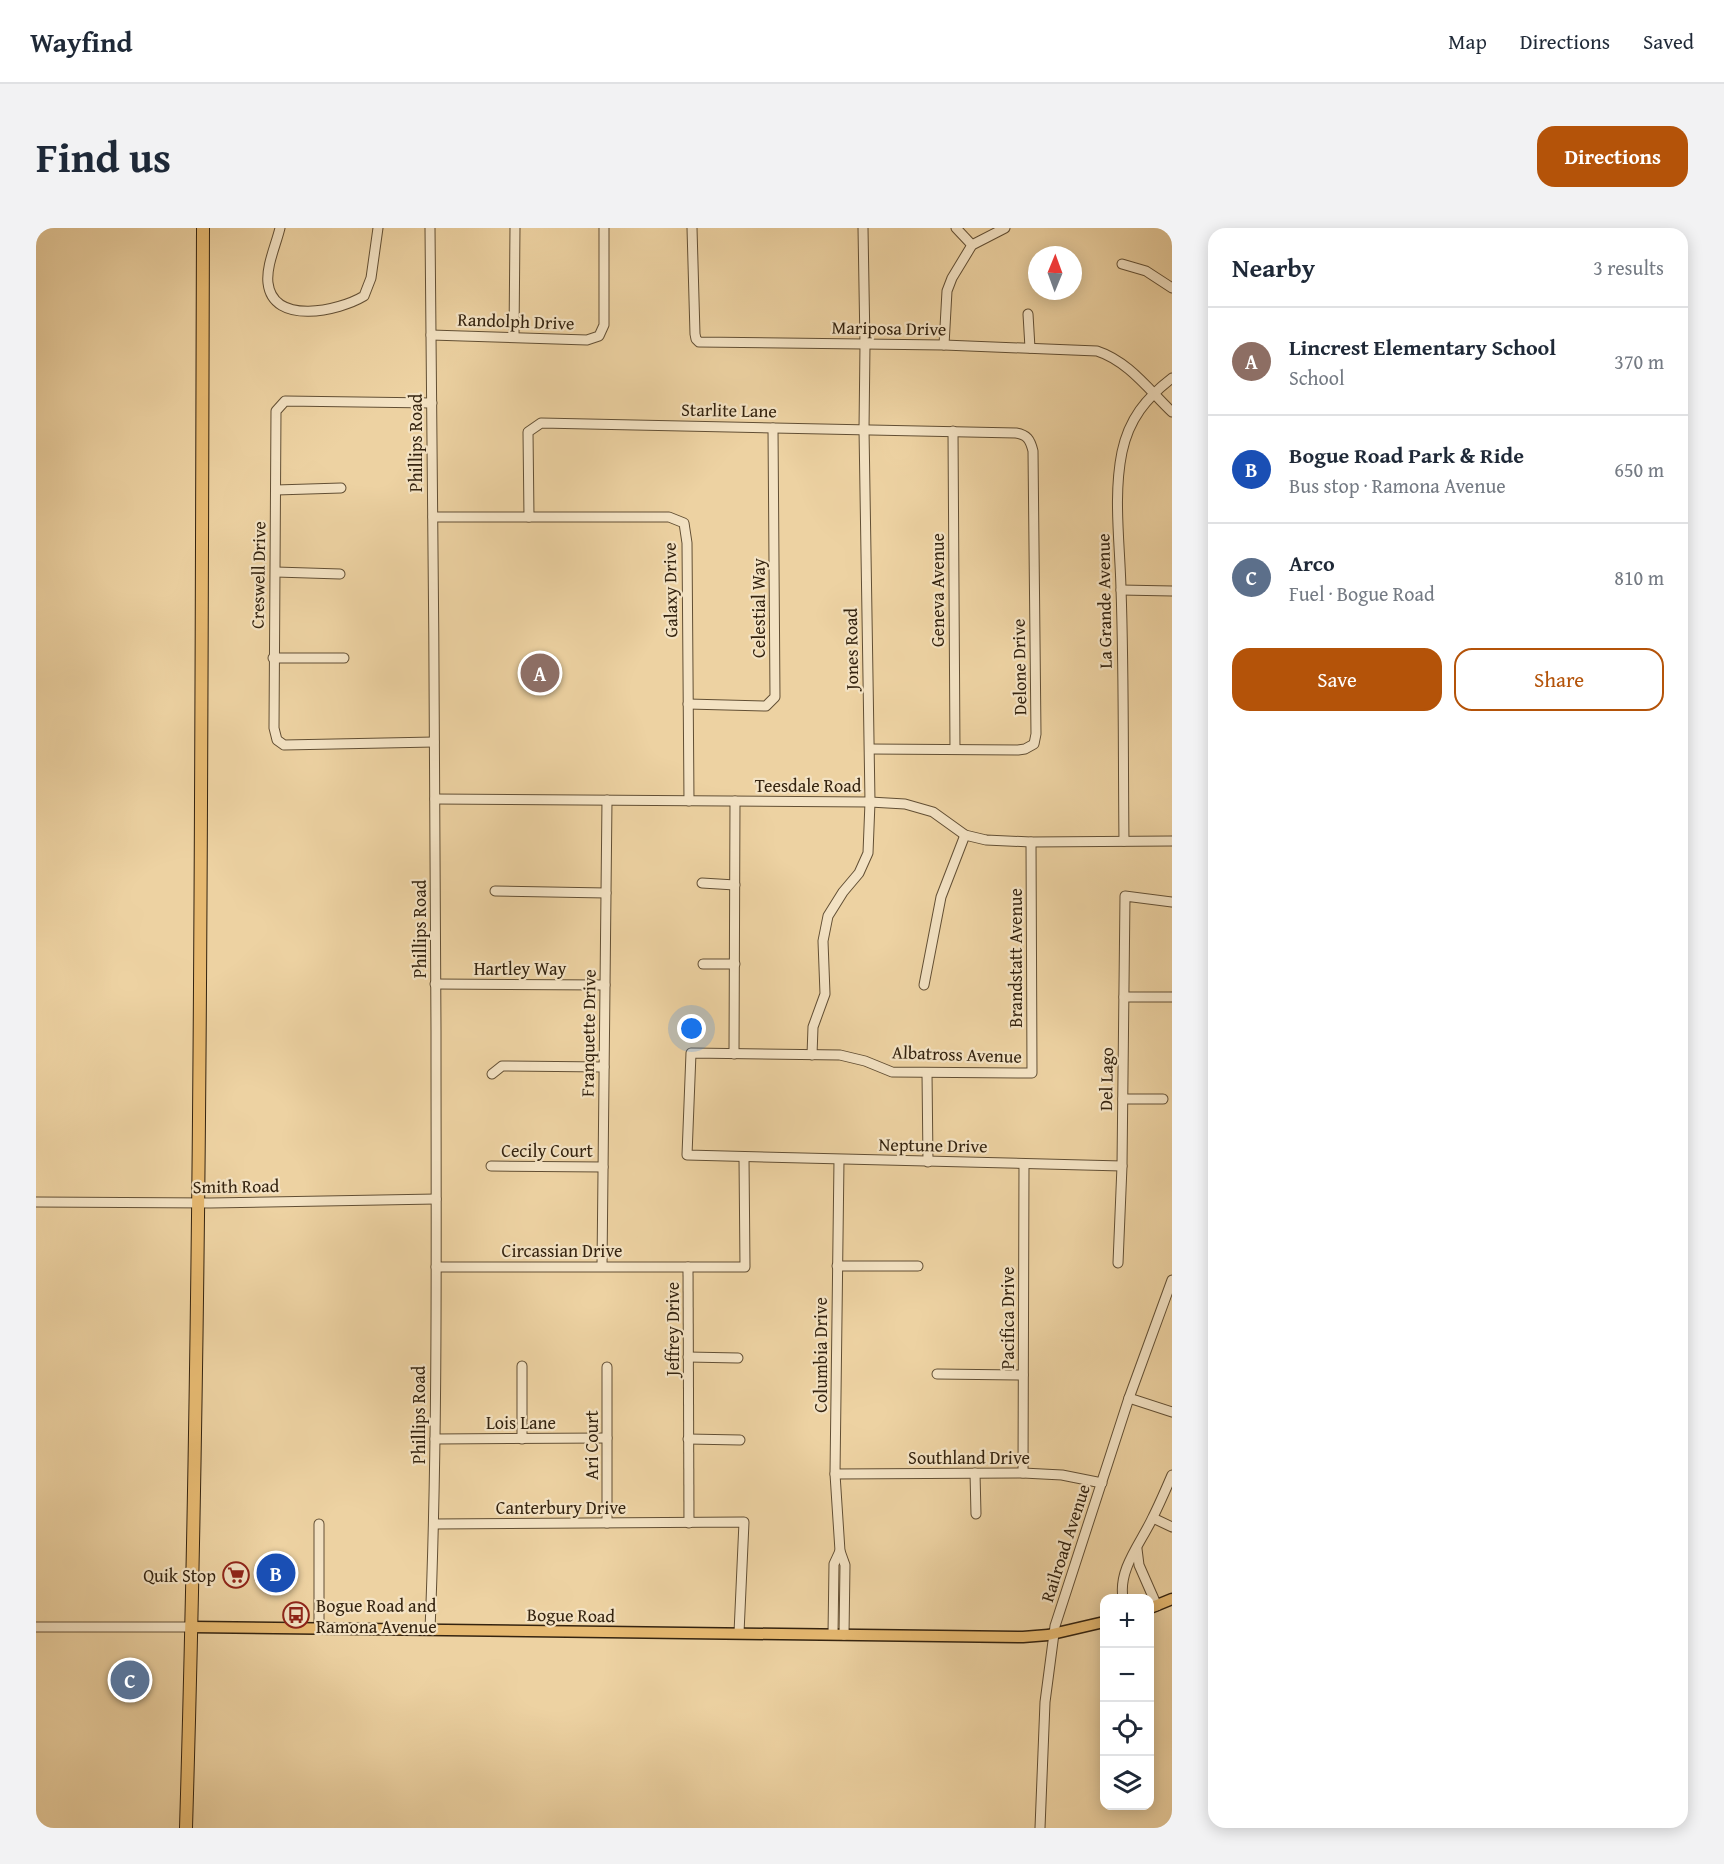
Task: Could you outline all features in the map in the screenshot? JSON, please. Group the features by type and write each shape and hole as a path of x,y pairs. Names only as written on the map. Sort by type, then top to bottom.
{"highway":[{"path":"186,1828 192,1627 199,1203 203,228"}],"main road":[{"path":"1154,1607 1172,1599"},
{"name":"Bogue Road","path":"192,1627 1023,1637 1054,1634 1100,1623"}],"street":[{"path":"280,228 268,272 270,291 275,301 283,307 299,312 344,306 364,296 371,278 378,228"},
{"name":"Phillips Road","path":"430,228 436,1199 434,1524 430,1630"},
{"path":"514,337 515,228"},
{"name":"Randolph Drive","path":"431,335 587,340 599,336 604,325 604,228"},
{"name":"Mariposa Drive","path":"692,228 695,334 699,342 944,345 1096,351 1126,366 1172,412"},
{"name":"Jones Road","path":"812,1054 813,1027 825,994 823,941 828,916 843,892 859,873 868,853 870,749 863,228"},
{"path":"956,228 972,246"},
{"path":"944,345 947,291 952,278 972,246 1005,228"},
{"path":"1122,264 1146,271 1172,287"},
{"path":"1028,314 1030,348"},
{"name":"La Grande Avenue","path":"1124,841 1118,496 1122,451 1134,418 1152,393 1172,378"},
{"name":"Creswell Drive","path":"432,403 285,401 276,411 276,572 273,658 274,728 277,740 284,745 434,742"},
{"name":"Starlite Lane","path":"529,517 528,432 541,423 1016,433"},
{"name":"Celestial Way","path":"688,704 766,706 775,697 773,428"},
{"name":"Geneva Avenue","path":"953,431 955,749"},
{"name":"Delone Drive","path":"870,749 1025,749 1036,741 1033,451 1028,438 1016,433"},
{"path":"276,490 341,488"},
{"name":"Galaxy Drive","path":"433,517 669,517 684,523 687,543 689,801"},
{"path":"276,572 340,573"},
{"path":"1121,590 1172,591"},
{"path":"273,658 344,658"},
{"name":"Teesdale Road","path":"435,799 870,802 905,804 933,812 965,835 986,840 1172,841"},
{"name":"Franquette Drive","path":"602,1266 607,800"},
{"path":"735,801 734,1054 690,1053 687,1155 744,1158"},
{"path":"924,985 942,897 965,835"},
{"name":"Brandstatt Avenue","path":"1031,842 1032,1073"},
{"path":"702,883 735,885"},
{"path":"495,891 606,893"},
{"name":"Del Lago","path":"1118,1263 1122,1166 1125,896 1172,902"},
{"path":"703,964 735,964"},
{"name":"Hartley Way","path":"435,984 605,985"},
{"path":"1124,996 1172,998"},
{"name":"Albatross Avenue","path":"734,1054 840,1055 892,1072 1032,1073"},
{"path":"492,1074 502,1066 604,1067"},
{"path":"927,1072 928,1162"},
{"path":"1123,1099 1163,1099"},
{"name":"Neptune Drive","path":"744,1158 1122,1166"},
{"name":"Jeffrey Drive","path":"688,1523 688,1267 745,1267 744,1158"},
{"name":"Columbia Drive","path":"838,1160 835,1474 840,1551 834,1564 838,1634"},
{"name":"Pacifica Drive","path":"1023,1473 1024,1164"},
{"name":"Cecily Court","path":"491,1167 603,1167"},
{"name":"Smith Road","path":"36,1202 199,1203 436,1199"},
{"path":"837,1266 918,1266"},
{"name":"Circassian Drive","path":"436,1267 688,1267"},
{"name":"Railroad Avenue","path":"1040,1828 1045,1701 1059,1609 1129,1398 1172,1280"},
{"path":"688,1357 738,1358"},
{"path":"522,1366 522,1438"},
{"name":"Ari Court","path":"607,1367 607,1523"},
{"path":"937,1374 1023,1375"},
{"path":"1129,1398 1172,1412"},
{"name":"Lois Lane","path":"435,1439 607,1438"},
{"path":"688,1439 740,1440"},
{"path":"975,1473 976,1514"},
{"name":"Southland Drive","path":"835,1474 1023,1473 1062,1475 1102,1484"},
{"path":"1123,1594 1122,1585 1128,1565 1153,1518 1172,1475"},
{"path":"1153,1518 1172,1527"},
{"path":"688,1523 744,1522 739,1633"},
{"name":"Canterbury Drive","path":"434,1524 688,1523"},
{"path":"319,1524 319,1628"},
{"path":"1137,1548 1138,1565 1148,1594"},
{"name":"Bogue Road","path":"36,1627 192,1627"}],"place":[{"name":"Lincrest Elementary School","path":"540,673"},
{"name":"Bogue Road Park & Ride","path":"276,1573"},
{"name":"Quik Stop","path":"236,1575"},
{"name":"Bogue Road and Ramona Avenue","path":"296,1615"},
{"name":"Arco","path":"130,1680"}]}
